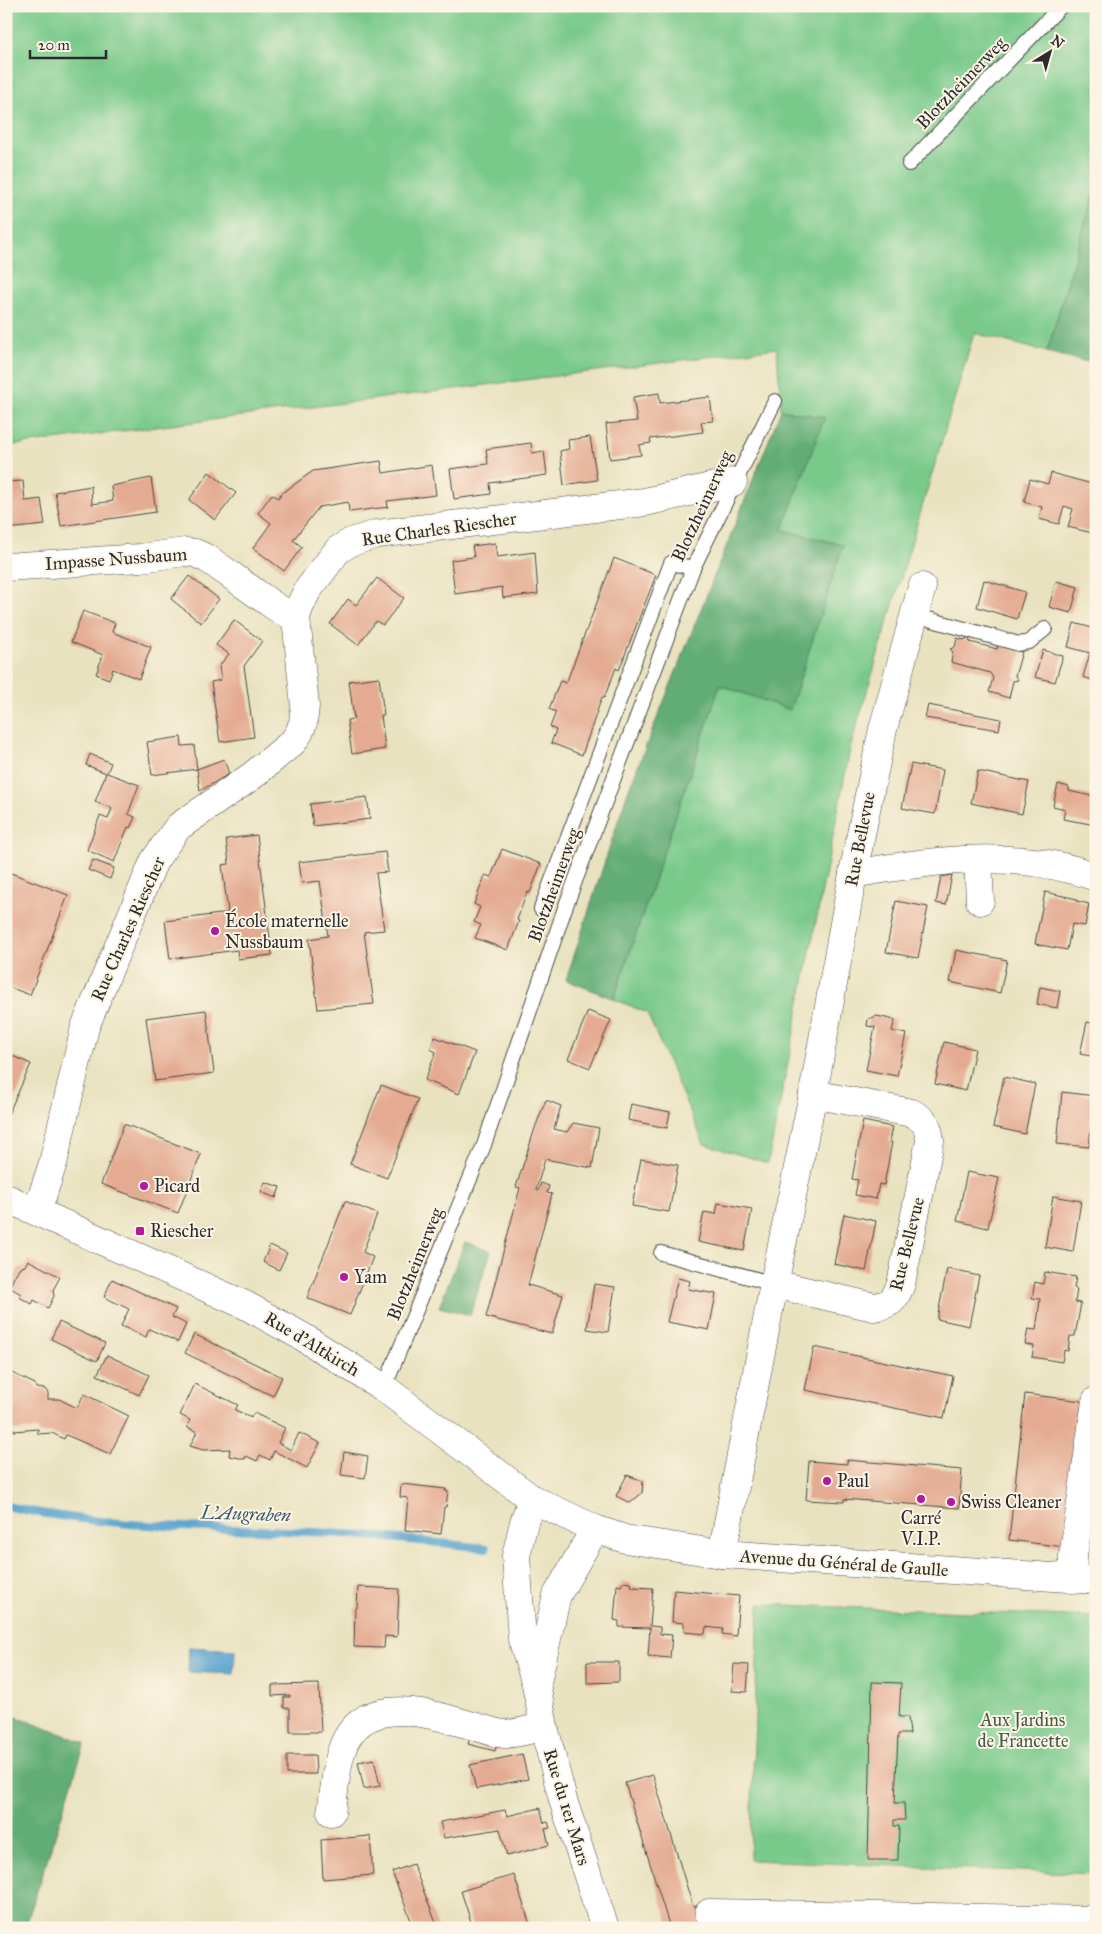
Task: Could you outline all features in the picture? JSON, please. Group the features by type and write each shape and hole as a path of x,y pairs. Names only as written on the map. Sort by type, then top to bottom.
{"street":[{"name":"Rue Charles Riescher","path":"37,1212 53,1162 86,1027 154,862 178,827 252,776 293,742 304,723 305,706 296,618 307,591 338,550 351,542 377,534 645,502 733,482"},
{"name":"Impasse Nussbaum","path":"6,567 140,558 185,552 194,553 208,559 277,608 296,618"},
{"name":"Rue Bellevue","path":"722,1554 774,1284 814,1094 852,874 882,729 922,587"},
{"path":"852,874 949,860 978,860 1033,862 1078,870 1096,877"},
{"path":"978,860 980,901"},
{"name":"Rue Bellevue","path":"774,1284 874,1307 887,1305 895,1297 901,1284 930,1141 929,1130 924,1120 912,1113 814,1094"},
{"name":"Rue d'Altkirch","path":"6,1198 245,1305 303,1337 384,1388 532,1499 594,1530"},
{"path":"1084,1580 1073,1557 1096,1401"},
{"name":"Rue du 1er Mars","path":"532,1499 516,1556 522,1639 536,1684 544,1727 563,1800 605,1928"},
{"name":"Avenue du Général de Gaulle","path":"594,1530 625,1539 722,1554 1084,1580"},
{"name":"Rue du 1er Mars","path":"536,1684 557,1595 594,1530"},
{"path":"331,1812 342,1750 348,1736 370,1715 385,1711 411,1712 436,1716 505,1734 544,1727"},
{"path":"709,1913 915,1922 1096,1920"}],"lane":[{"name":"Blotzheimerweg","path":"909,164 1061,6"},
{"name":"Blotzheimerweg","path":"384,1388 484,1145 565,908 693,568 733,482 775,401"},
{"path":"541,909 671,563 693,568"},
{"path":"914,614 1019,644 1028,642 1045,629"},
{"path":"662,1253 774,1284"}],"green space":[{"path":"6,6 1096,6 1096,187 1047,352 974,333 851,745 768,1163 704,1144 647,1013 614,999 720,685 790,710 843,545 782,530 824,417 781,410 777,348 6,446"},
{"path":"1096,187 1096,364 1047,352"},
{"path":"781,410 825,417 782,530 843,545 790,710 720,685 614,999 566,980 628,791"},
{"path":"465,1242 491,1251 470,1315 439,1307"},
{"name":"Aux Jardins de Francette","path":"759,1604 1096,1617 1096,1874 750,1860"},
{"path":"6,1713 85,1743 25,1928 6,1928"}],"water":[{"path":"189,1647 235,1650 234,1674 188,1672"}],"building":[{"path":"659,393 660,403 710,397 713,421 701,422 703,432 650,439 651,443 639,445 641,455 610,459 606,424 637,421 633,397"},
{"path":"590,437 597,480 564,485 560,451 569,449 568,440"},
{"path":"531,443 532,453 544,451 547,475 490,483 491,494 454,499 450,469 488,464 486,449"},
{"path":"381,461 383,473 432,465 436,495 387,501 388,507 349,512 348,502 319,507 293,540 302,547 284,571 253,548 271,523 258,513 272,494 278,498 313,471"},
{"path":"209,472 236,493 215,520 189,500"},
{"path":"1051,473 1096,485 1096,534 1068,527 1073,509 1064,506 1059,524 1039,519 1042,507 1024,502 1030,479 1048,484"},
{"path":"151,478 156,512 61,526 55,492 91,486 92,504 113,501 111,486"},
{"path":"23,481 25,501 41,499 45,525 6,529 6,482"},
{"path":"495,543 497,557 535,552 538,594 503,598 502,587 455,594 451,560 474,557 472,546"},
{"path":"614,558 656,575 619,670 616,668 604,698 602,697 582,755 551,743 556,730 550,727 556,712 549,709 560,681 566,683"},
{"path":"189,576 219,599 201,623 171,599"},
{"path":"377,578 404,598 383,625 376,621 358,645 330,624 348,599 356,605"},
{"path":"984,580 1025,592 1017,619 977,607"},
{"path":"1056,581 1078,587 1071,613 1049,607"},
{"path":"83,611 115,623 112,632 151,647 139,679 113,669 109,679 96,674 103,655 71,642"},
{"path":"234,620 262,641 244,666 254,737 220,742 211,682 221,680 219,666 229,654 216,645"},
{"path":"1074,623 1096,629 1096,681 1083,677 1090,653 1068,647"},
{"path":"969,637 970,642 997,649 998,645 1022,652 1015,676 1018,680 1013,681 1009,698 989,692 993,678 990,673 951,662 953,652 950,649 955,647 957,638 964,640"},
{"path":"1043,650 1063,656 1055,682 1035,677"},
{"path":"379,677 384,715 381,715 385,749 352,754 347,720 354,719 349,681"},
{"path":"928,705 1001,719 999,730 925,718"},
{"path":"181,737 182,746 194,745 197,769 152,775 147,742"},
{"path":"90,754 111,763 107,773 139,785 128,814 135,817 130,828 128,827 114,862 87,850 100,816 108,819 112,808 95,802 106,773 86,765"},
{"path":"224,759 229,774 200,791 197,769"},
{"path":"911,764 943,770 935,814 902,808"},
{"path":"978,771 1029,782 1022,814 971,803"},
{"path":"1058,784 1069,787 1069,791 1096,797 1096,825 1063,819 1065,809 1053,806"},
{"path":"367,797 370,819 313,826 310,804"},
{"path":"257,835 272,955 238,959 237,950 170,959 165,921 228,913 222,865 229,864 226,839"},
{"path":"502,849 541,864 530,893 527,892 508,950 475,938 481,925 474,922 480,907 474,904 485,875 491,877"},
{"path":"385,852 388,872 376,873 384,930 364,932 374,1004 318,1009 309,939 328,936 320,881 302,883 299,862"},
{"path":"93,860 114,868 110,879 88,870"},
{"path":"11,873 68,895 30,995 6,986 6,886"},
{"path":"952,875 946,905 936,903 941,877"},
{"path":"1045,892 1077,899 1077,901 1089,904 1085,926 1072,924 1067,950 1035,944"},
{"path":"896,901 928,907 918,958 886,952"},
{"path":"956,950 1007,960 1000,993 950,982"},
{"path":"1040,987 1060,991 1057,1008 1037,1004"},
{"path":"206,1010 214,1073 155,1081 146,1018"},
{"path":"588,1011 611,1020 590,1068 568,1059"},
{"path":"877,1016 895,1020 892,1031 906,1034 897,1076 866,1070 875,1027 867,1026 868,1019"},
{"path":"1087,1022 1096,1024 1096,1057 1080,1054"},
{"path":"435,1037 475,1052 459,1094 425,1080 436,1052 430,1049"},
{"path":"944,1042 975,1049 966,1091 935,1084"},
{"path":"6,1053 31,1064 6,1119"},
{"path":"1004,1077 1035,1084 1025,1134 993,1127"},
{"path":"381,1085 418,1099 387,1178 350,1164"},
{"path":"1062,1092 1095,1096 1089,1147 1057,1144"},
{"path":"546,1100 561,1106 554,1129 567,1132 573,1123 599,1128 592,1168 545,1159 536,1190 538,1191 541,1183 549,1186 547,1193 552,1194 528,1285 563,1295 552,1334 486,1317 520,1188 516,1187"},
{"path":"631,1104 670,1112 667,1128 628,1120"},
{"path":"863,1121 892,1127 889,1142 892,1142 884,1185 879,1184 876,1199 855,1195 858,1180 852,1179"},
{"path":"124,1124 201,1154 178,1213 101,1184"},
{"path":"641,1159 678,1165 669,1212 632,1206"},
{"path":"967,1172 999,1178 988,1228 957,1221"},
{"path":"265,1182 280,1187 276,1198 261,1192"},
{"path":"1053,1196 1081,1201 1073,1252 1045,1247"},
{"path":"345,1201 377,1214 363,1252 373,1257 350,1315 307,1298"},
{"path":"718,1203 752,1209 744,1251 698,1242 704,1212 716,1214"},
{"path":"844,1214 876,1221 866,1271 834,1264"},
{"path":"270,1245 287,1253 279,1270 263,1262"},
{"path":"28,1260 60,1277 53,1290 54,1296 48,1308 34,1300 32,1304 19,1297 21,1294 9,1287 19,1268 25,1266"},
{"path":"947,1269 979,1276 969,1326 937,1319"},
{"path":"1045,1272 1076,1277 1074,1288 1077,1289 1075,1302 1081,1303 1075,1336 1070,1336 1068,1351 1064,1350 1062,1362 1032,1357 1034,1346 1025,1344 1028,1329 1036,1330 1040,1299 1032,1298 1035,1282 1043,1284"},
{"path":"678,1278 690,1281 688,1289 716,1294 709,1330 667,1322"},
{"path":"112,1279 176,1309 172,1317 186,1324 178,1342 149,1329 146,1337 121,1326 129,1309 104,1297"},
{"path":"594,1284 615,1287 608,1332 587,1329"},
{"path":"59,1322 105,1343 97,1361 51,1339"},
{"path":"194,1334 282,1377 273,1396 185,1353"},
{"path":"814,1347 953,1376 944,1418 805,1390"},
{"path":"107,1355 149,1375 139,1395 97,1375"},
{"path":"6,1370 35,1384 36,1388 45,1389 48,1393 48,1399 59,1399 77,1408 84,1394 129,1416 110,1454 66,1435 64,1439 52,1433 38,1434 38,1429 6,1430"},
{"path":"195,1384 238,1405 235,1410 251,1417 254,1413 285,1428 278,1443 291,1450 299,1433 320,1443 307,1468 274,1451 270,1460 260,1455 257,1461 246,1456 245,1459 229,1456 230,1449 203,1450 190,1446 197,1432 187,1427 190,1420 180,1415"},
{"path":"1025,1394 1082,1401 1065,1547 1009,1540"},
{"path":"344,1452 368,1456 365,1478 341,1475"},
{"path":"847,1460 962,1470 959,1508 844,1499 844,1502 806,1500 809,1461 847,1464"},
{"path":"627,1475 643,1481 642,1493 630,1503 616,1496"},
{"path":"401,1484 446,1489 445,1491 448,1491 441,1534 405,1530 408,1498 400,1497"},
{"path":"623,1582 631,1583 632,1587 653,1588 650,1626 660,1627 660,1634 672,1635 670,1658 648,1656 650,1628 619,1627 619,1621 614,1620 617,1585 621,1586"},
{"path":"358,1587 399,1589 397,1637 385,1636 384,1648 354,1647 355,1608 357,1608"},
{"path":"674,1590 739,1596 736,1636 722,1634 723,1629 706,1627 705,1634 684,1632 684,1623 672,1622"},
{"path":"587,1662 619,1662 619,1682 587,1683"},
{"path":"734,1664 749,1665 747,1692 732,1691"},
{"path":"872,1682 901,1683 899,1717 908,1717 910,1734 898,1734 895,1803 904,1803 905,1820 894,1820 894,1826 899,1826 898,1860 868,1860"},
{"path":"319,1684 321,1732 290,1732 290,1708 284,1708 284,1697 290,1697 290,1695 272,1696 272,1685"},
{"path":"470,1737 497,1743 495,1751 468,1744"},
{"path":"522,1754 528,1779 476,1789 470,1765"},
{"path":"287,1755 315,1755 316,1774 287,1774"},
{"path":"374,1759 380,1786 364,1789 358,1762"},
{"path":"653,1775 693,1907 699,1905 706,1928 670,1928 625,1783"},
{"path":"540,1808 544,1823 548,1822 550,1828 545,1829 549,1845 507,1856 500,1829 444,1838 440,1822 505,1810 507,1816"},
{"path":"370,1836 373,1875 323,1879 321,1840"},
{"path":"413,1864 438,1928 414,1928 392,1872"},
{"path":"514,1875 531,1928 473,1928 461,1891"}],"waterway":[{"name":"L'Augraben","path":"6,1506 44,1514 120,1523 334,1533 486,1548"}],"place":[{"name":"École maternelle Nussbaum","path":"215,931"},
{"name":"Picard","path":"144,1186"},
{"name":"Riescher","path":"140,1231"},
{"name":"Yam","path":"344,1277"},
{"name":"Paul","path":"827,1481"},
{"name":"Carré V.I.P.","path":"921,1499"},
{"name":"Swiss Cleaner","path":"951,1502"}]}
